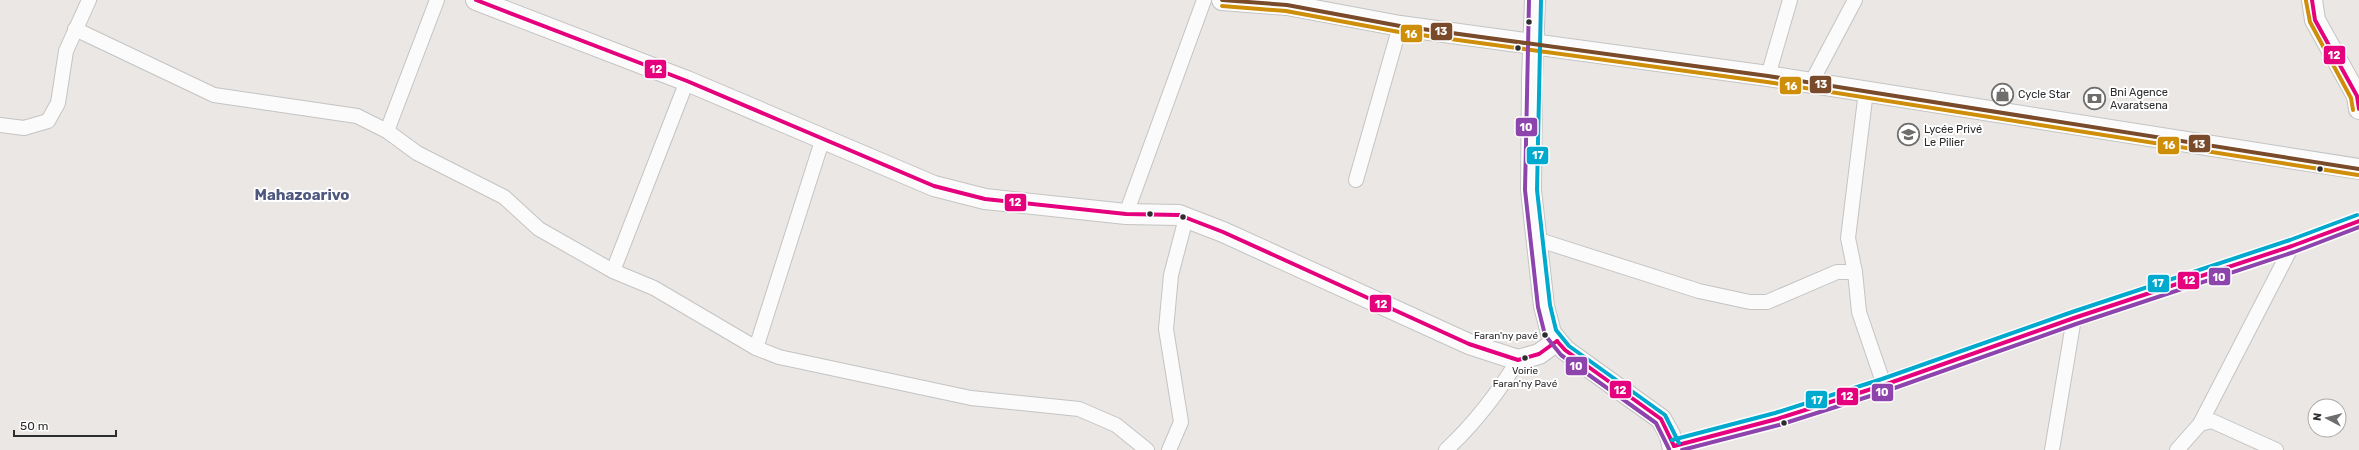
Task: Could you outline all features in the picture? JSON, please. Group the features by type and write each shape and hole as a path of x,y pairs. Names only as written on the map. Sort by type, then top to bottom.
{"main road":[{"path":"476,0 687,81 934,186 985,199 1126,214 1179,215 1223,232 1469,344 1518,360 1539,354 1557,341"},
{"path":"1222,0 1288,2 1400,26 1768,76 2359,168"},
{"path":"1535,0 1531,190 1544,306 1551,333 1565,350 1661,419 1678,449"},
{"path":"2312,0 2315,20 2357,96 2359,109"}],"street":[{"path":"0,126 24,128 48,121 58,103 66,51 89,0"},
{"path":"387,131 437,0"},
{"path":"1126,214 1204,0"},
{"path":"1768,76 1790,0"},
{"path":"1811,83 1855,0"},
{"path":"1356,180 1400,26"},
{"path":"75,29 214,95 357,116 387,131 418,153 504,197 539,229 613,271 654,288 756,348 779,357 971,398 1079,409 1116,425 1147,450"},
{"path":"613,271 687,81"},
{"path":"1866,91 1848,238 1859,312 1884,385"},
{"path":"756,348 822,138"},
{"path":"1169,450 1181,422 1166,329 1171,275 1186,218"},
{"path":"1678,449 1884,385 2074,318 2292,246 2359,221"},
{"path":"1536,239 1699,291 1750,302 1767,302 1837,272 1854,272"},
{"path":"2177,450 2200,424 2292,246"},
{"path":"2052,450 2074,318"},
{"path":"1446,450 1466,432 1505,382 1518,360"},
{"path":"2200,424 2212,421 2276,450"}],"transit line":[{"name":"12","path":"476,0 687,81 934,186 985,199 1126,214 1179,215 1223,232 1469,344 1518,360 1539,354 1557,341"},
{"name":"13","path":"1222,0 1287,5 1400,26 1768,76 2359,169"},
{"name":"10","path":"1529,0 1525,190 1538,307 1545,335 1561,355 1656,423 1669,449"},
{"name":"17","path":"1541,0 1537,190 1550,305 1556,330 1569,346 1665,415 1679,443"},
{"name":"12","path":"2312,0 2315,20 2357,96 2359,109"},
{"name":"16","path":"2306,1 2310,22 2351,98 2353,110"},
{"name":"16","path":"1222,6 1286,11 1399,32 1767,82 2358,175"},
{"name":"17","path":"1672,440 1775,413 1882,379 2072,312 2290,240 2357,215"},
{"name":"12","path":"1674,446 1777,419 1884,385 2074,318 2292,246 2359,221"},
{"name":"10","path":"1682,450 1779,425 1886,391 2076,324 2294,252 2359,227"},
{"name":"12","path":"1557,341 1565,350 1661,419 1674,446"}],"place":[{"name":"Cycle Star","path":"2003,94"},
{"name":"Bni Agence Avaratsena","path":"2095,98"},
{"name":"Lycée Privé Le Pilier","path":"1908,135"},
{"name":"Faran'ny pavé","path":"1545,335"},
{"name":"Voirie Faran'ny Pavé","path":"1525,358"}],"district":[{"name":"Mahazoarivo","path":"302,195"}]}
